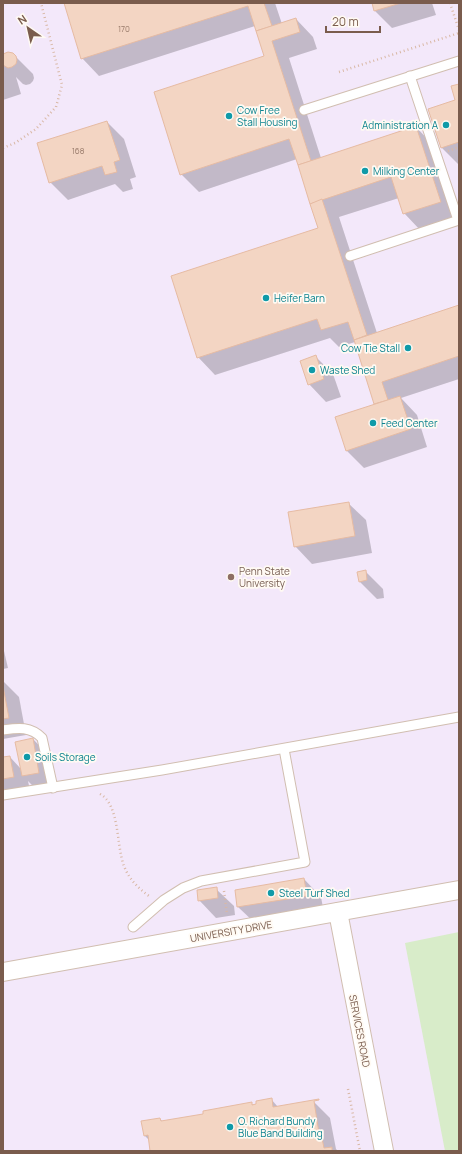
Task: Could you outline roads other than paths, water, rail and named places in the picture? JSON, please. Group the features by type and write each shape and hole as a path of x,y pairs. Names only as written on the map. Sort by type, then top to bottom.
{"street":[{"name":"UNIVERSITY DRIVE","path":"3,972 459,890"},
{"name":"SERVICES ROAD","path":"338,912 384,1151"}],"lane":[{"path":"304,110 459,61"},
{"path":"350,256 458,220 410,76"},
{"path":"3,795 162,770 459,717"},
{"path":"3,730 28,728 42,738 53,788"},
{"path":"133,927 160,903 183,888 201,881 305,862 284,749"}],"place":[{"name":"Cow Free Stall Housing","path":"229,116"},
{"name":"Administration A","path":"446,125"},
{"name":"Milking Center","path":"365,171"},
{"name":"Heifer Barn","path":"266,298"},
{"name":"Cow Tie Stall","path":"408,348"},
{"name":"Waste Shed","path":"312,370"},
{"name":"Feed Center","path":"373,423"},
{"name":"Penn State University","path":"231,577"},
{"name":"Soils Storage","path":"27,757"},
{"name":"Steel Turf Shed","path":"271,893"},
{"name":"O. Richard Bundy Blue Band Building","path":"230,1127"}]}
